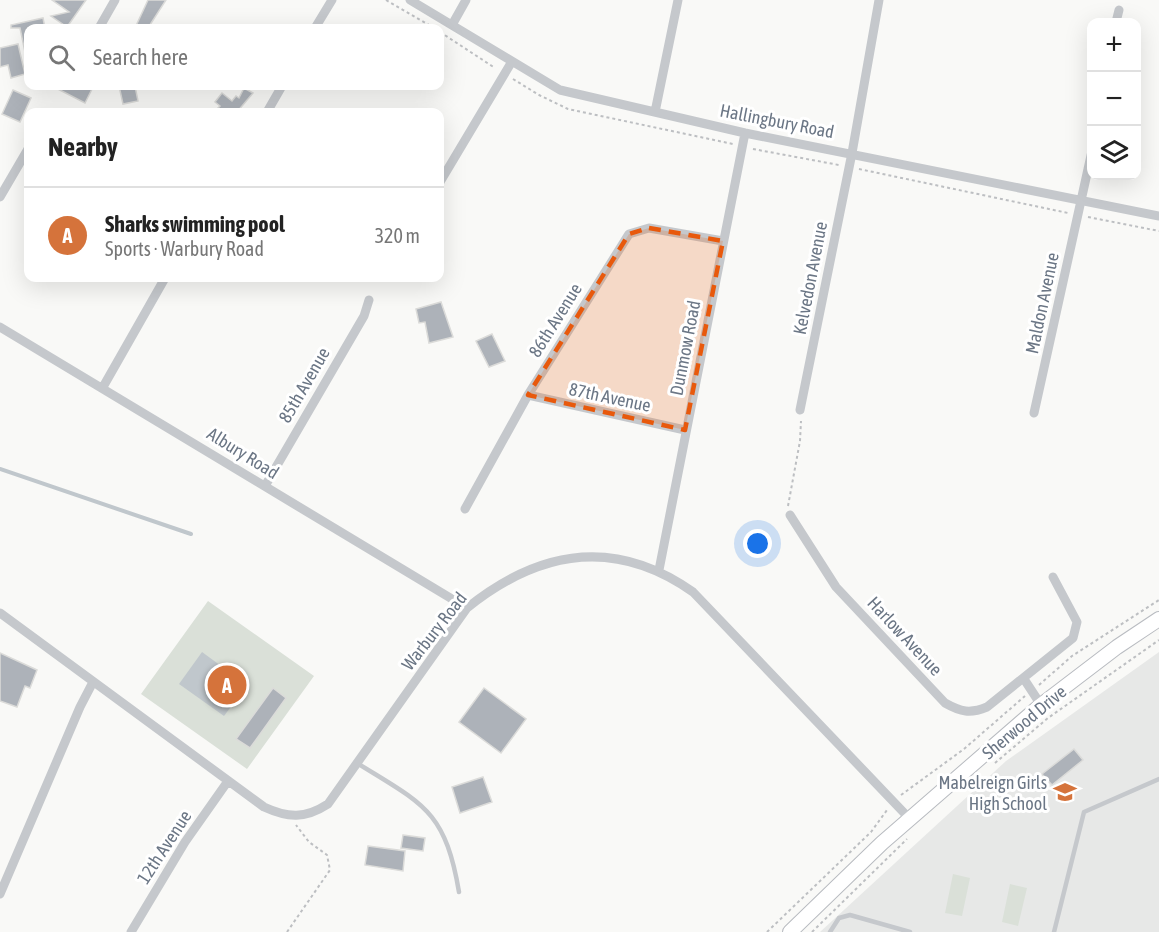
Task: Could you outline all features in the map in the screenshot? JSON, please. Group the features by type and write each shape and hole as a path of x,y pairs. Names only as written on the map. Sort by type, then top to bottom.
{"street":[{"path":"101,24 115,0"},
{"path":"317,24 332,0"},
{"name":"Hallingbury Road","path":"410,0 511,63 560,90 745,133 1159,216"},
{"path":"452,25 466,0"},
{"path":"655,112 678,0"},
{"name":"Kelvedon Avenue","path":"800,410 852,153 879,0"},
{"path":"1117,18 1119,10"},
{"path":"444,175 511,63"},
{"path":"269,108 280,90"},
{"name":"Dunmow Road","path":"659,570 745,133"},
{"path":"0,197 24,155"},
{"name":"Maldon Avenue","path":"1034,413 1087,173"},
{"name":"86th Avenue","path":"465,509 528,395 629,234 648,228 723,241"},
{"path":"103,387 163,282"},
{"name":"85th Avenue","path":"265,486 364,316 369,300"},
{"name":"Albury Road","path":"0,327 103,387 467,609"},
{"name":"87th Avenue","path":"528,395 685,430"},
{"name":"Harlow Avenue","path":"790,515 836,587 945,703 960,711 974,712 987,707 1024,680 1073,638 1076,630 1075,615 1053,577"},
{"name":"Warbury Road","path":"292,816 303,816 328,804 467,609 509,579 555,561 598,558 635,562 659,570 693,592 909,818"},
{"path":"0,613 264,807 292,816"},
{"name":"Sherwood Drive","path":"790,932 909,818 1041,705 1117,647 1159,619"},
{"path":"1024,680 1041,705"},
{"path":"0,894 80,707 93,682"},
{"name":"12th Avenue","path":"130,932 185,842 228,781"}],"lane":[{"path":"357,763 419,801 432,817 443,832 454,864 459,892"},
{"path":"1054,932 1084,812 1159,779"},
{"path":"830,932 839,918 850,915 910,932"}],"path":[{"path":"386,0 427,24"},
{"path":"790,515 788,500 800,441 800,410"},
{"path":"995,763 1048,718 1159,640"},
{"path":"767,932 871,832 894,800"},
{"path":"287,932 330,870 327,855 309,842 299,831 292,816"},
{"path":"813,932 907,839"}],"highlighted area":[{"path":"649,228 723,241 685,430 528,395 629,234"}],"shaded area":[{"path":"208,601 314,676 247,769 141,694"},
{"path":"202,652 247,685 224,716 179,684"},
{"name":"Mabelreign Girls High School","path":"1159,652 1159,932 820,932 1006,761"},
{"path":"953,874 970,878 962,916 945,913"},
{"path":"1010,884 1027,888 1018,926 1002,922"}],"building":[{"path":"52,0 86,0 69,24 63,24 51,16 69,12"},
{"path":"148,0 166,0 151,24 137,24"},
{"path":"43,18 44,24 24,24 24,47 20,28 11,28 11,25"},
{"path":"18,44 24,74 11,78 8,65 0,67 0,48"},
{"path":"13,90 31,98 26,108 24,108 20,122 2,114"},
{"path":"60,90 92,90 85,103"},
{"path":"120,90 136,90 138,101 123,104"},
{"path":"243,90 253,93 240,108 218,108 220,106 215,102 222,93 232,101 236,96 239,98"},
{"path":"441,302 453,337 429,343 425,322 419,323 416,309"},
{"path":"492,334 505,361 489,367 476,341"},
{"path":"0,653 37,670 30,688 25,686 17,707 0,701"},
{"path":"273,688 286,698 250,748 236,739"},
{"path":"484,688 526,719 501,753 459,722"},
{"path":"1074,749 1083,760 1052,785 1042,774"},
{"path":"483,777 492,802 460,813 452,787"},
{"path":"403,835 425,838 423,851 401,848"},
{"path":"368,846 405,851 403,871 365,865"}],"waterway":[{"path":"0,469 191,534"}],"place":[{"name":"Sharks swimming pool","path":"227,685"},
{"name":"Mabelreign Girls High School","path":"1065,792"}]}
